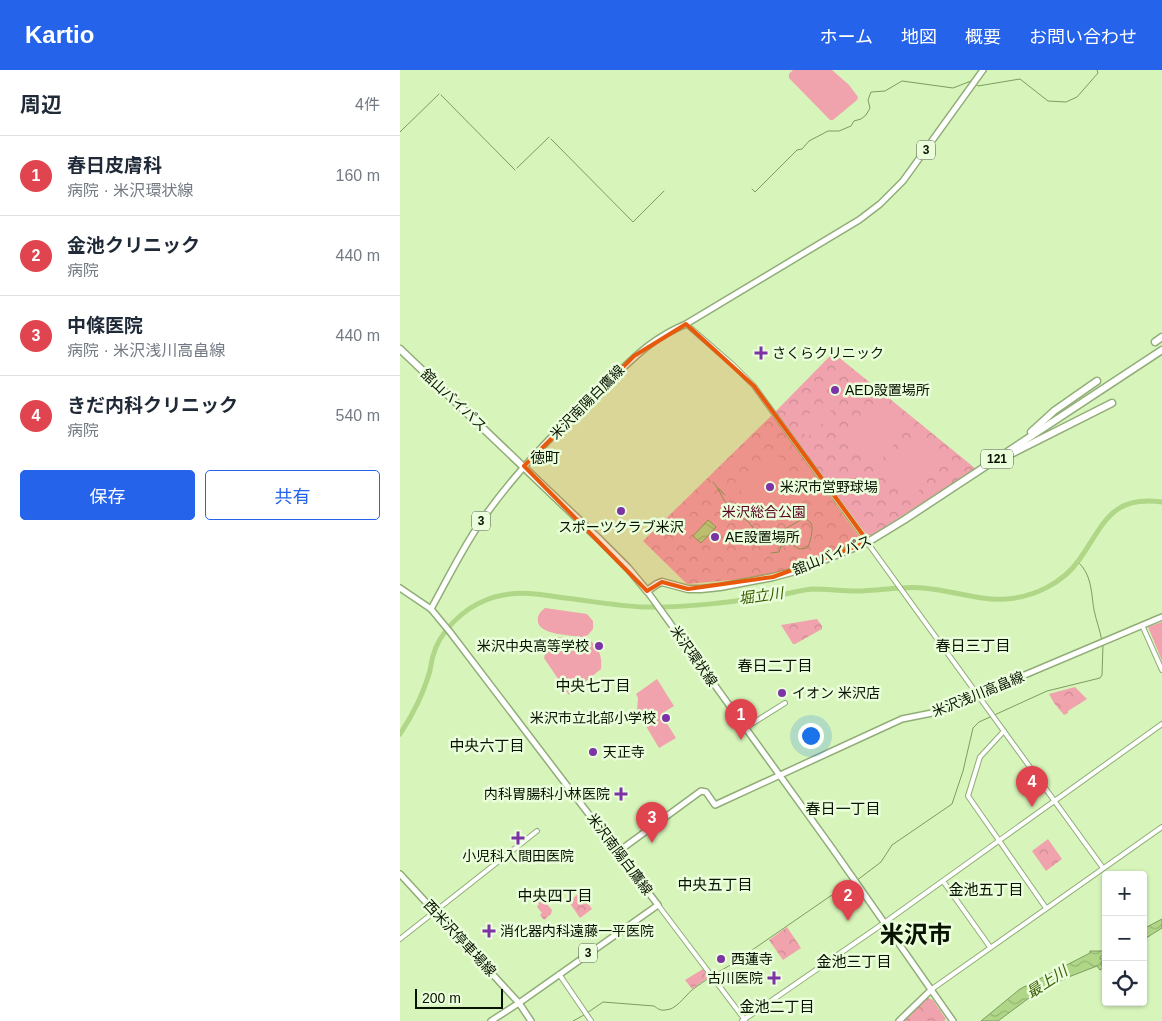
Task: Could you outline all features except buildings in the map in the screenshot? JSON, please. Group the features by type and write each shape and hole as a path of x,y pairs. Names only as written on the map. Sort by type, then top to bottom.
{"highway":[{"path":"1155,342 1162,337"},
{"name":"舘山バイパス","path":"400,349 524,466 628,568 647,591 662,582 688,589 701,589 773,577 799,570 868,542 1162,350"},
{"path":"995,460 1037,428 1054,411 1097,381"},
{"path":"995,460 1020,450 1112,403"}],"main road":[{"name":"米沢南陽白鷹線","path":"491,1021 658,904 431,609 468,540 524,466 634,356 660,336 686,324 858,220 880,204 911,171 983,70"},
{"path":"400,588 431,609"},
{"name":"米沢環状線","path":"647,591 953,1021"},
{"name":"米沢浅川高畠線","path":"618,851 701,791 706,792 715,805 902,718 937,712 1162,617"},
{"name":"西米沢停車場線","path":"400,874 519,1003"},
{"path":"899,1021 932,989"},
{"path":"519,1003 531,1021"}],"street":[{"path":"686,324 754,386 1102,868"},
{"path":"1142,626 1162,670"},
{"path":"745,728 785,703"},
{"path":"658,904 744,1020 884,923 1162,724"},
{"path":"1004,731 980,756 968,793 969,798 1046,908"},
{"path":"932,989 1162,827"},
{"path":"400,939 537,831"},
{"path":"943,880 990,947"},
{"path":"559,974 591,1021"}],"highlighted area":[{"path":"686,324 754,386 868,542 773,577 688,589 662,582 647,591 524,466 634,356"}],"green space":[{"path":"793,70 832,70 849,85 858,97 857,100 833,120 830,120 789,78 789,74"},
{"name":"米沢総合公園","path":"832,354 836,355 976,469 871,536 865,533 775,412"},
{"path":"880,401 910,425 877,465 847,441"},
{"path":"821,402 833,413 807,438 798,425"},
{"name":"米沢総合公園","path":"772,415 859,537 858,542 816,561 774,576 687,584 643,541"},
{"path":"917,430 948,455 915,495 885,471"},
{"path":"749,441 757,450 721,484 713,476"},
{"name":"米沢市営野球場","path":"775,455 783,459 802,495 796,505 788,512 779,516 769,516 760,514 752,508 740,488 742,483 769,457"},
{"path":"545,608 587,614 593,621 593,629 588,635 582,637 557,634 544,630 538,620 539,614"},
{"path":"817,619 822,629 795,644 793,644 781,625"},
{"path":"1162,622 1162,661 1148,627"},
{"path":"558,637 591,641 601,657 601,669 569,695 544,658 548,645"},
{"path":"657,679 674,706 661,714 676,738 659,748 637,711 638,698 636,694"},
{"path":"1075,687 1087,699 1064,715 1049,694"},
{"path":"1048,839 1062,859 1046,871 1032,851"},
{"path":"580,892 592,909 580,918 569,902"},
{"path":"541,897 552,910 551,914 544,920 540,915 542,913 537,907 539,904 536,900"},
{"path":"787,927 801,948 783,960 769,940"},
{"path":"703,969 709,977 692,989 685,980"},
{"path":"926,997 933,1000 946,1019 944,1021 901,1021"}],"water":[{"path":"708,520 716,527 701,543 693,536"},
{"path":"1162,919 1162,928 1147,937 1147,927"},
{"name":"最上川","path":"1090,951 1102,951 1100,959 1102,959 1102,969 1100,970 1097,966 1066,978 1029,998 998,1021 981,1021 1020,989 1090,953"}],"waterway":[{"path":"975,83 978,86 1020,79 1048,101 1066,102 1077,97 1098,73 1097,70"},
{"path":"752,189 755,192 797,150 802,149 809,141 828,131 839,131 851,126 854,121 866,115 870,108 868,100 871,92 885,91 902,81 953,88 971,81"},
{"path":"400,132 439,94"},
{"path":"441,95 515,170"},
{"path":"517,168 549,137"},
{"path":"551,139 633,222 664,191"},
{"path":"713,482 724,500 766,540 771,530 785,529 804,518 811,523 811,536 807,548 799,549 786,545 781,546 779,552 771,553"},
{"path":"717,487 725,495"},
{"name":"堀立川","path":"400,734 420,697 429,674 436,647 446,630 461,615 486,600 515,593 624,606 660,607 692,606 812,589 856,591 898,588 933,589 996,599 1017,598 1037,592 1065,576 1079,560 1110,515 1119,508 1131,503 1145,501 1162,502"},
{"path":"1078,562 1083,567 1088,578 1102,641"},
{"path":"856,881 881,862 892,845 952,804 963,771 973,728 979,722 1047,691 1100,678 1102,675 1103,645"},
{"path":"587,1013 603,1002 654,1006 662,1010 673,1008 702,983 738,962 742,957 829,897 853,883"},
{"path":"573,1021 584,1015"}],"place":[{"name":"さくらクリニック","path":"761,353"},
{"name":"AED設置場所","path":"835,390"},
{"name":"米沢市営野球場","path":"770,487"},
{"name":"スポーツクラブ米沢","path":"621,511"},
{"name":"AE設置場所","path":"715,537"},
{"name":"米沢中央高等学校","path":"599,646"},
{"name":"イオン 米沢店","path":"782,693"},
{"name":"米沢市立北部小学校","path":"666,718"},
{"name":"春日皮膚科","path":"741,740"},
{"name":"天正寺","path":"593,752"},
{"name":"内科胃腸科小林医院","path":"621,794"},
{"name":"きだ内科クリニック","path":"1032,807"},
{"name":"小児科入間田医院","path":"518,838"},
{"name":"中條医院","path":"652,843"},
{"name":"金池クリニック","path":"848,921"},
{"name":"消化器内科遠藤一平医院","path":"489,931"},
{"name":"西蓮寺","path":"721,959"},
{"name":"古川医院","path":"774,978"}],"district":[{"name":"徳町","path":"545,458"},
{"name":"春日三丁目","path":"973,646"},
{"name":"春日二丁目","path":"775,666"},
{"name":"中央七丁目","path":"593,686"},
{"name":"中央六丁目","path":"487,746"},
{"name":"春日一丁目","path":"843,809"},
{"name":"中央五丁目","path":"715,885"},
{"name":"金池五丁目","path":"986,890"},
{"name":"中央四丁目","path":"555,896"},
{"name":"米沢市","path":"916,935"},
{"name":"金池三丁目","path":"854,962"},
{"name":"金池二丁目","path":"777,1007"}]}
